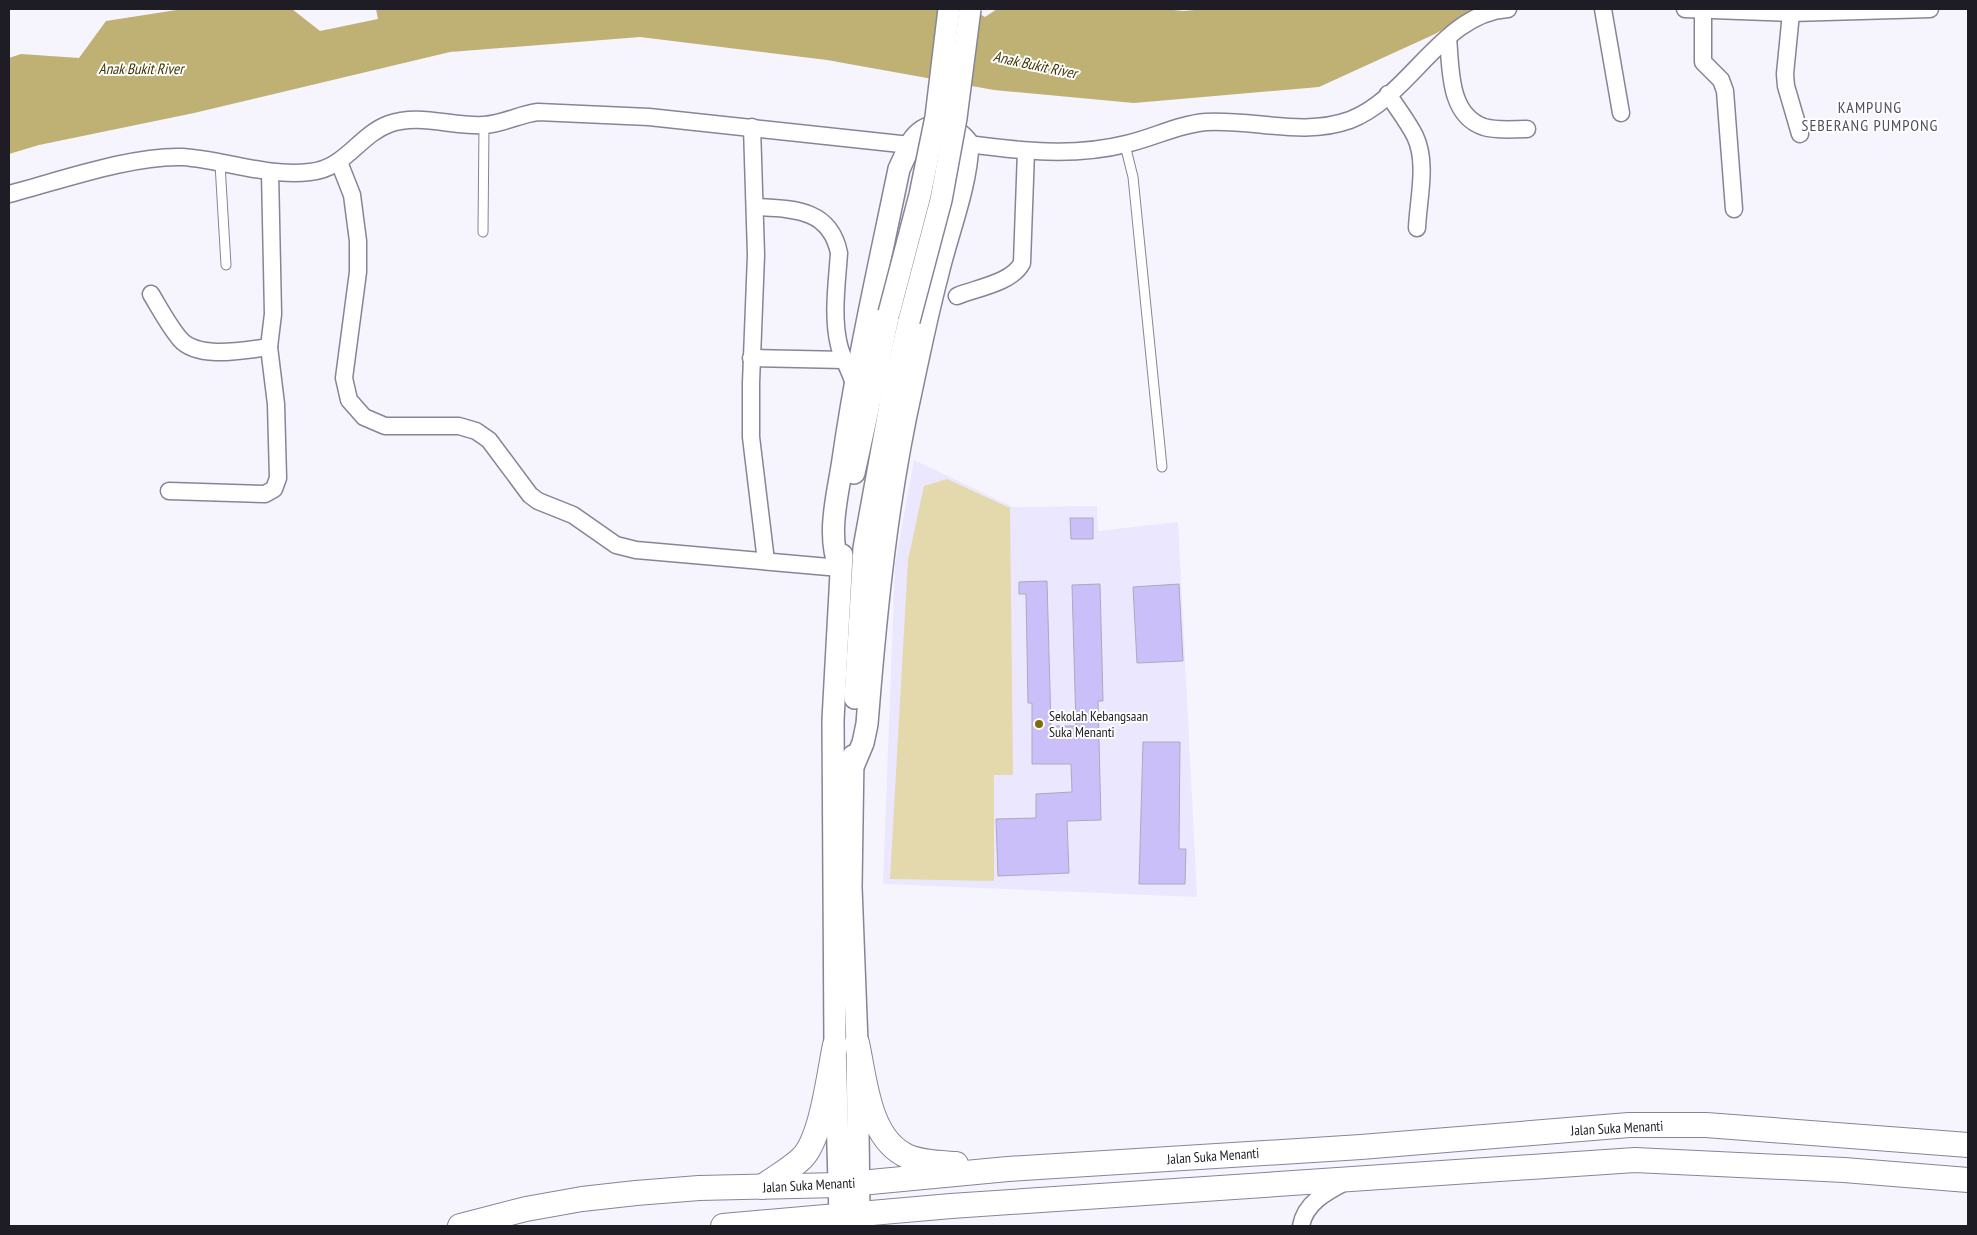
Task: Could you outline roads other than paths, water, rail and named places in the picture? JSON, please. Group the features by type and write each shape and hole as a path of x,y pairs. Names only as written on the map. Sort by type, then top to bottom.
{"main road":[{"path":"846,1044 874,1120 888,1140 904,1155 934,1162 1008,1169"},
{"path":"762,1187 803,1158 820,1120 846,1044"},
{"name":"Jalan Suka Menanti","path":"460,1226 526,1209 582,1199 699,1188 849,1183 1008,1169 1361,1147 1629,1125 1706,1125 1968,1145"},
{"path":"723,1226 849,1221 951,1206 1635,1160 1844,1170 1968,1180"},
{"path":"909,1226 951,1206"}],"street":[{"path":"849,1221 846,1044 833,720 840,568 856,464 889,313 920,195 936,117 949,9"},
{"path":"846,1044 851,887 852,769 864,548 893,389 941,200 956,118 970,9"},
{"path":"840,568 834,555 834,525 854,385 899,169 910,145 922,131 939,126 956,132 968,144 1026,151 1077,151 1125,145 1192,123 1218,121 1300,128 1329,124 1350,119 1388,94 1466,22 1483,13 1508,9"},
{"path":"1603,9 1621,113"},
{"path":"1686,9 1791,13 1930,9"},
{"path":"1703,9 1703,62 1721,80 1725,91 1734,209"},
{"path":"1791,13 1785,74 1786,86 1800,134"},
{"path":"1448,38 1454,92 1463,112 1472,121 1483,127 1497,130 1527,129"},
{"path":"1388,94 1415,136 1418,145 1421,168 1417,228"},
{"path":"9,194 146,160 184,158 270,172 310,172 331,167 375,130 396,122 409,120 484,125 538,112 649,117 752,126 910,145"},
{"path":"752,126 756,255 751,358 752,459 762,518 766,561"},
{"path":"852,769 863,743 866,724 878,595 906,418 938,273 967,164 968,144"},
{"path":"957,296 1011,276 1019,270 1022,263 1026,151"},
{"path":"339,162 352,195 358,241 358,272 344,378 349,400 364,417 385,426 459,426 476,431 489,440 530,495 548,506 573,514 616,545 636,550 840,568"},
{"path":"169,491 265,494 274,489 278,478 276,404 269,347 273,314 270,172"},
{"path":"755,207 796,210 809,213 832,233 839,253 837,333 839,348 854,385"},
{"path":"150,294 180,340 190,348 214,352 269,347"},
{"path":"751,358 845,360"},
{"path":"1301,1226 1308,1208 1320,1196 1349,1180"}],"lane":[{"path":"483,232 484,125"},
{"path":"1125,145 1134,177 1162,467"},
{"path":"220,164 226,264"}],"water":[{"name":"Anak Bukit River","path":"183,9 292,9 320,31 378,19 376,9 971,9 985,17 997,9 1162,9 1184,11 1205,9 1478,9 1435,34 1319,87 1134,103 994,90 827,60 640,37 450,52 194,113 39,145 9,154 9,58 21,54 79,58 106,21"}],"place":[{"name":"Sekolah Kebangsaan Suka Menanti","path":"1039,724"}],"district":[{"name":"KAMPUNG SEBERANG PUMPONG","path":"1870,116"}]}
